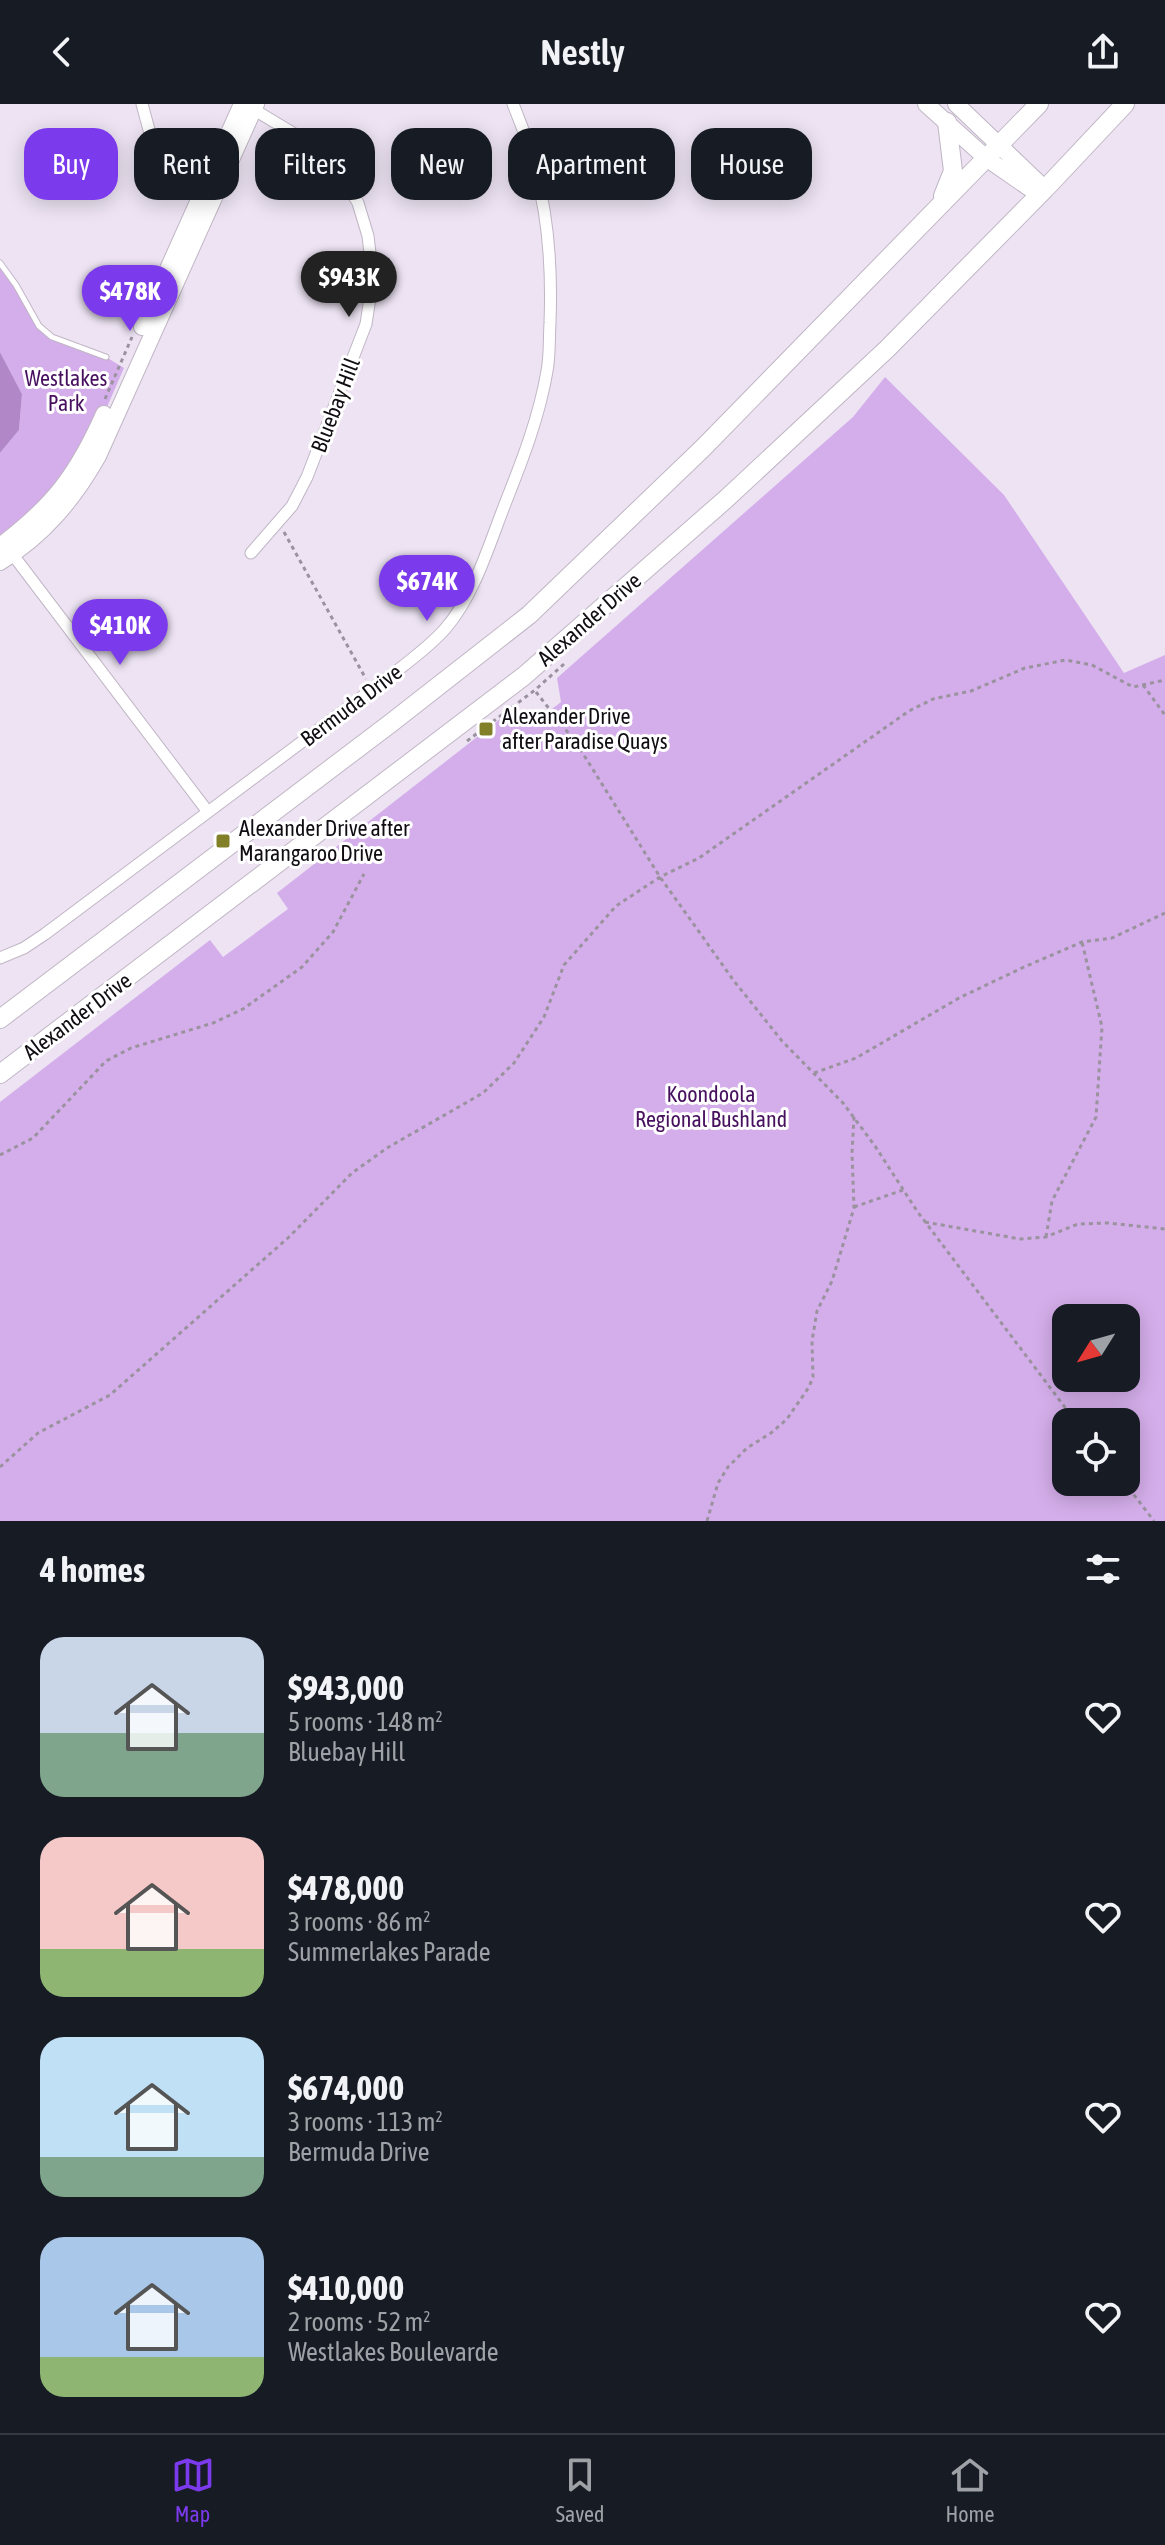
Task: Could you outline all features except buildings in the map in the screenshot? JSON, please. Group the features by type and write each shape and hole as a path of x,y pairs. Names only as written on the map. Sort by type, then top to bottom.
{"main road":[{"name":"Alexander Drive","path":"0,1019 529,615 703,448 1039,104"},
{"name":"Alexander Drive","path":"0,1074 524,676 726,499 887,349 1125,104"},
{"path":"939,206 953,171 947,122"}],"street":[{"path":"142,104 149,128"},
{"name":"Bermuda Drive","path":"0,958 24,948 45,934 372,690 425,649 457,613 532,435 548,369 551,299 549,235 542,188 528,139 513,104"},
{"path":"926,104 986,158 1042,192"},
{"path":"956,104 999,143 1042,192"},
{"path":"208,812 4,551 49,505 86,455 249,105"},
{"name":"Bluebay Hill","path":"249,105 311,144 343,178 358,203 368,236 373,278 366,324 307,477 292,506 251,553"}],"lane":[{"path":"0,263 16,285 30,315 52,337 106,357"}],"path":[{"path":"278,525 372,690"},
{"path":"0,1467 38,1433 110,1395 289,1237 352,1173 387,1148 483,1093 514,1063 544,1017 564,965 616,906 660,877 699,858 909,711 933,699 971,691 1025,668 1066,660 1092,665 1133,687 1165,680"},
{"path":"524,676 577,744 660,877 734,981 782,1041 854,1117 925,1222 1065,1408"},
{"path":"1143,685 1165,715"},
{"path":"0,1155 33,1138 106,1061 131,1048 213,1023 243,1009 302,967 333,932 364,874"},
{"path":"814,1073 856,1058 959,998 1082,942 1112,938 1165,913"},
{"path":"1046,1237 1052,1201 1096,1117 1102,1027 1082,942"},
{"path":"707,1521 718,1483 728,1467 747,1448 787,1419 813,1377 812,1341 817,1311 832,1281 854,1208 854,1117"},
{"path":"854,1208 903,1190"},
{"path":"925,1222 1020,1239 1046,1237 1078,1224 1108,1223 1165,1229"},
{"path":"1135,1496 1154,1521"}],"green space":[{"name":"Westlakes Park","path":"0,263 16,285 31,315 52,337 106,357 124,368 86,455 0,545 0,453 19,430 22,394 0,352"},
{"name":"Koondoola Regional Bushland","path":"885,377 1004,495 1124,673 1165,655 1165,1521 0,1521 0,1102 210,940 223,957 288,909 277,893 513,709 539,719 561,702 557,678 853,417"}],"shaded area":[{"path":"0,352 22,394 19,430 0,453"}],"place":[{"name":"Alexander Drive after Paradise Quays","path":"486,729"},
{"name":"Alexander Drive after Marangaroo Drive","path":"223,841"}]}
